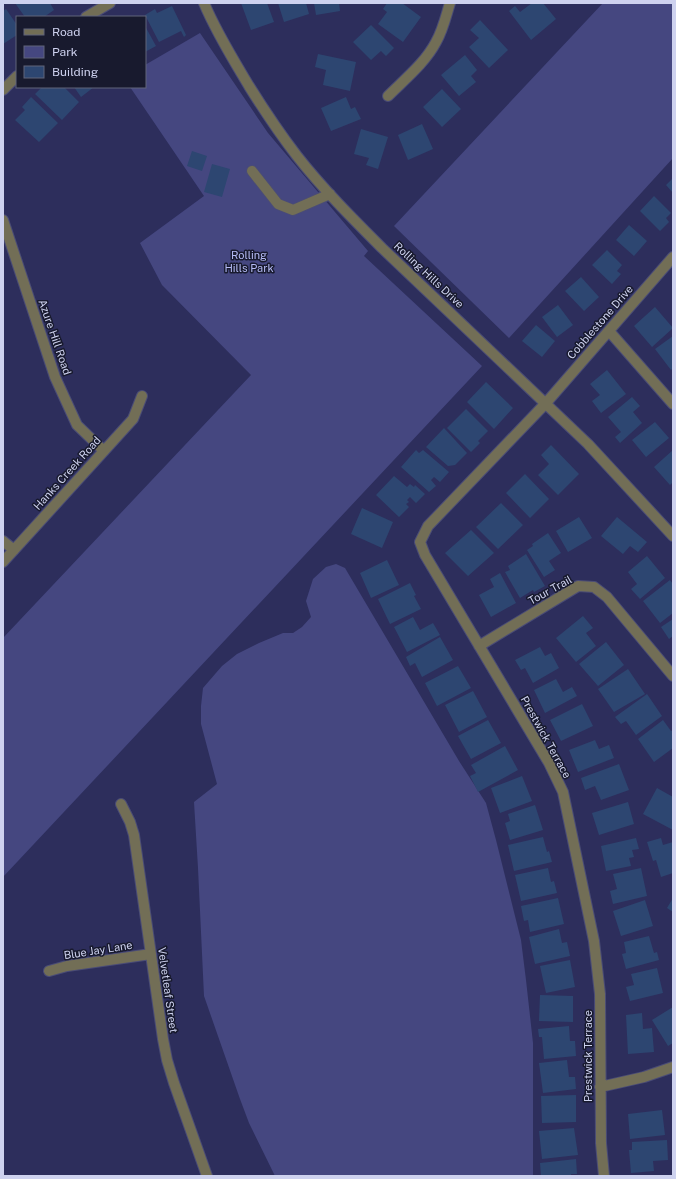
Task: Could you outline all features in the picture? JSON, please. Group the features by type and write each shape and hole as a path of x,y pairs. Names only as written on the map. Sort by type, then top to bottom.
{"street":[{"path":"88,16 110,3"},
{"name":"Rolling Hills Drive","path":"204,3 233,60 262,106 297,156 330,194 377,243 588,444 673,536"},
{"path":"388,96 428,56 442,29 450,3"},
{"path":"4,88 16,77"},
{"path":"252,171 278,204 294,210 330,194"},
{"name":"Azure Hill Road","path":"3,220 55,377 77,425 104,451"},
{"name":"Cobblestone Drive","path":"546,403 673,257"},
{"path":"609,331 673,404"},
{"name":"Hanks Creek Road","path":"3,562 133,419 142,396"},
{"name":"Prestwick Terrace","path":"546,403 428,526 420,542 425,555 549,763 563,792 594,941 600,994 601,1143 604,1176"},
{"path":"3,541 14,550"},
{"name":"Tour Trail","path":"479,646 578,586 594,587 607,597 673,676"},
{"name":"Velvetleaf Street","path":"121,804 130,822 134,835 167,1060 207,1176"},
{"name":"Blue Jay Lane","path":"49,971 72,965 151,954"},
{"path":"600,1087 644,1077 673,1067"}],"green space":[{"path":"603,3 673,3 673,158 509,338 394,226"},
{"name":"Rolling Hills Park","path":"200,33 268,133 368,251 364,256 482,366 3,877 3,638 251,375 162,285 140,243 204,196 131,88 146,88 146,64"},
{"path":"336,564 345,568 459,761 486,803 521,940 533,1043 533,1176 275,1176 249,1123 204,996 194,802 217,784 201,724 203,688 222,666 237,654 283,633 293,633 302,627 311,617 306,601 313,579 326,567"}],"building":[{"path":"15,3 50,3 54,10 45,16 24,16"},
{"path":"241,3 267,3 274,22 251,30"},
{"path":"278,3 306,3 309,14 284,22"},
{"path":"314,3 339,3 340,11 316,15"},
{"path":"387,3 402,3 421,17 403,42 378,24 387,12 383,9"},
{"path":"532,3 543,3 556,19 531,40 509,11 515,6 520,12"},
{"path":"172,6 186,35 184,37 181,31 159,42 145,15 155,9 157,13"},
{"path":"6,9 16,24 16,36 3,44 3,11"},
{"path":"480,20 508,50 489,68 469,47 479,38 470,30"},
{"path":"371,25 394,48 386,56 381,51 371,60 353,42"},
{"path":"146,28 156,46 146,51"},
{"path":"318,54 356,62 350,91 323,85 326,70 315,67"},
{"path":"465,55 477,70 471,76 476,82 459,96 441,75"},
{"path":"41,88 65,88 79,102 62,120 35,94"},
{"path":"75,88 93,88 81,97"},
{"path":"442,89 461,109 442,127 423,107"},
{"path":"31,97 58,123 39,142 15,120 25,110 22,107"},
{"path":"346,97 351,109 355,107 361,119 331,131 321,108"},
{"path":"422,124 433,149 408,160 398,135"},
{"path":"361,129 388,137 378,169 366,165 369,158 354,154"},
{"path":"192,151 207,156 202,171 187,166"},
{"path":"212,164 230,169 222,197 204,192"},
{"path":"673,178 673,193 666,185"},
{"path":"654,196 671,213 666,218 669,222 660,231 640,211"},
{"path":"629,225 647,241 634,256 616,240"},
{"path":"607,250 622,265 617,271 621,274 612,284 592,265"},
{"path":"581,277 599,297 584,311 565,291"},
{"path":"558,305 573,325 557,337 542,317"},
{"path":"655,307 673,328 652,347 634,326"},
{"path":"536,325 555,341 542,357 522,341"},
{"path":"673,336 673,368 671,370 655,349"},
{"path":"607,370 626,394 601,413 592,401 600,395 590,384"},
{"path":"486,382 513,408 494,429 467,402"},
{"path":"632,397 640,406 633,412 642,423 620,443 615,437 621,432 608,417"},
{"path":"466,409 488,431 478,441 480,443 471,452 447,428"},
{"path":"655,422 669,438 646,457 632,440"},
{"path":"444,428 467,453 455,465 448,466 426,447"},
{"path":"551,445 579,474 558,495 538,475 549,464 541,455"},
{"path":"416,450 419,453 423,450 449,472 440,482 434,477 431,480 436,486 429,492 401,467"},
{"path":"673,450 673,482 670,485 654,467"},
{"path":"525,474 549,499 530,518 506,493"},
{"path":"394,476 407,487 410,484 414,487 415,485 425,494 416,503 410,497 407,500 409,502 406,504 409,507 399,517 376,495"},
{"path":"501,503 523,525 498,549 476,527"},
{"path":"362,508 393,522 382,548 351,534"},
{"path":"579,517 592,538 568,552 556,531"},
{"path":"617,517 647,542 638,552 630,546 623,554 601,536"},
{"path":"471,530 494,553 468,576 445,553"},
{"path":"548,533 561,553 549,561 555,570 544,577 527,550 533,546 532,544"},
{"path":"526,554 545,586 534,592 533,590 520,598 505,572 510,570 508,566"},
{"path":"647,556 665,578 640,599 631,589 637,584 628,572"},
{"path":"387,560 399,585 371,598 360,573"},
{"path":"500,573 516,603 491,617 479,595 494,587 490,579"},
{"path":"670,580 673,584 673,613 660,623 643,601"},
{"path":"410,583 416,595 414,596 421,609 390,624 378,599"},
{"path":"583,616 593,628 586,633 596,646 576,662 556,638"},
{"path":"413,617 420,630 433,623 440,635 407,652 394,627"},
{"path":"673,619 673,636 669,639 661,627"},
{"path":"440,637 453,660 422,677 415,663 410,666 406,657"},
{"path":"606,642 624,665 598,686 579,664"},
{"path":"540,647 545,656 551,653 559,668 533,683 525,668 521,670 515,660"},
{"path":"458,666 471,688 437,706 425,683"},
{"path":"628,669 645,694 614,712 598,689"},
{"path":"556,679 563,692 572,687 577,696 545,713 534,690"},
{"path":"473,691 487,717 459,732 445,705"},
{"path":"647,694 662,716 636,735 626,721 621,724 615,717"},
{"path":"582,704 593,726 561,741 550,720"},
{"path":"488,720 501,743 471,759 458,736"},
{"path":"663,720 671,731 673,730 673,748 654,762 638,739"},
{"path":"595,740 599,749 609,745 614,758 578,772 569,750"},
{"path":"505,746 518,770 478,792 470,776 476,773 471,765"},
{"path":"619,764 629,790 601,800 595,786 585,790 581,778"},
{"path":"522,776 532,801 500,813 491,788"},
{"path":"657,788 673,797 673,830 643,814"},
{"path":"628,802 634,824 599,835 592,813"},
{"path":"535,805 543,830 510,840 505,823 510,821 508,814"},
{"path":"543,837 547,852 549,851 552,862 514,871 508,845"},
{"path":"636,838 639,849 632,850 634,857 629,858 631,866 606,871 601,846"},
{"path":"661,838 663,845 673,842 673,873 661,877 656,860 653,861 647,842"},
{"path":"548,868 551,882 554,881 557,893 521,901 515,875"},
{"path":"641,868 647,896 613,904 610,891 617,889 613,874"},
{"path":"558,898 564,924 530,932 528,920 524,921 521,906"},
{"path":"673,898 673,912 667,908"},
{"path":"645,900 653,926 621,936 613,911"},
{"path":"559,929 562,943 567,942 570,956 535,964 529,937"},
{"path":"649,936 654,953 657,952 659,960 626,969 622,954 626,953 624,942"},
{"path":"570,960 575,987 546,993 540,966"},
{"path":"657,968 663,993 630,1001 626,987 634,985 631,974"},
{"path":"540,995 573,996 573,1022 539,1021"},
{"path":"673,1007 673,1043 668,1046 652,1020"},
{"path":"642,1013 643,1029 652,1028 654,1052 628,1054 626,1015"},
{"path":"569,1026 570,1041 575,1041 576,1056 544,1059 542,1037 539,1037 538,1029"},
{"path":"567,1060 569,1077 575,1077 576,1089 543,1093 539,1063"},
{"path":"576,1095 576,1122 542,1123 541,1096"},
{"path":"662,1110 665,1135 630,1139 628,1114"},
{"path":"574,1128 578,1155 542,1159 539,1131"},
{"path":"667,1140 668,1160 653,1161 654,1171 631,1173 629,1150 632,1150 632,1142"},
{"path":"576,1159 577,1174 571,1174 571,1176 541,1176 540,1163"}]}
